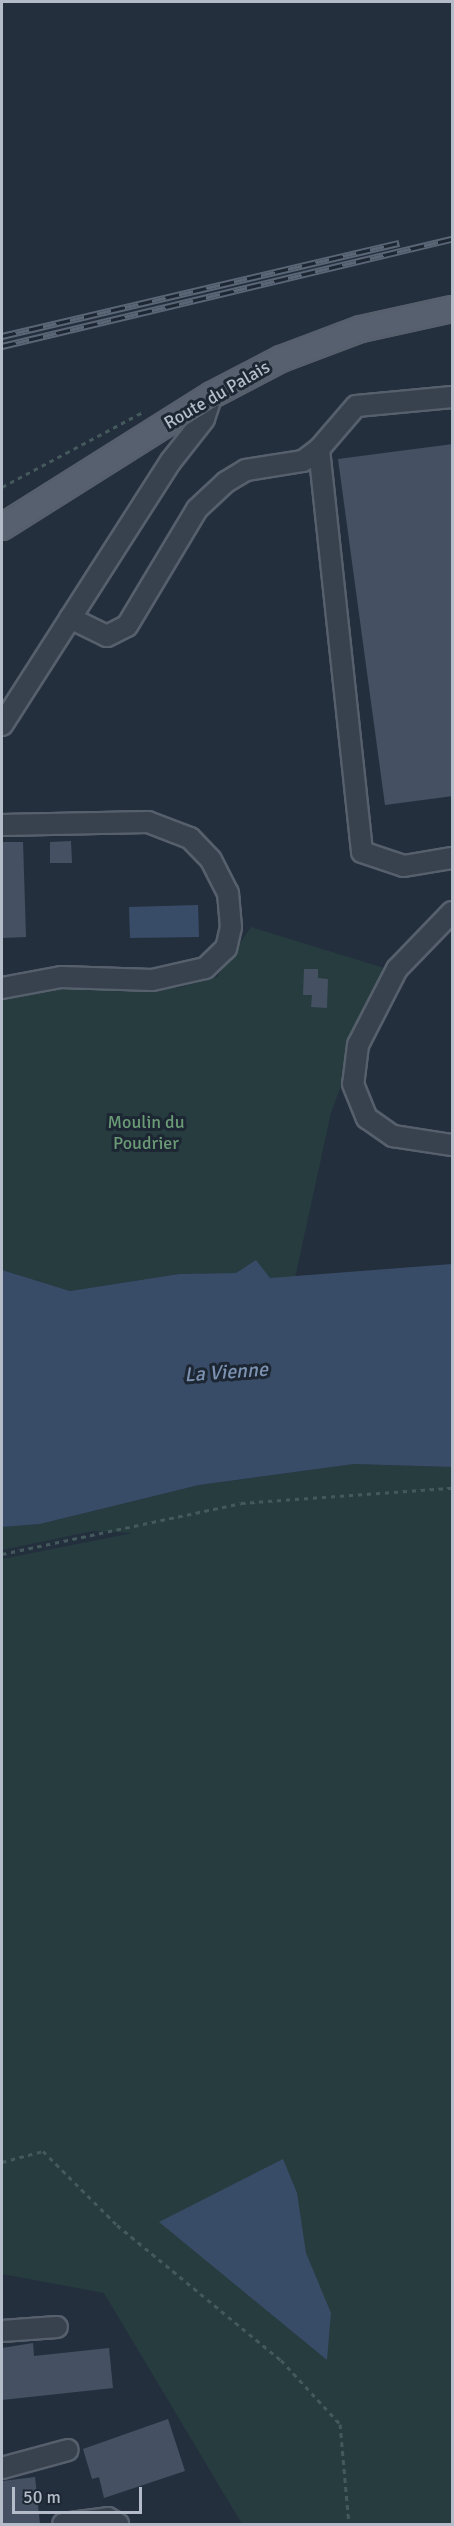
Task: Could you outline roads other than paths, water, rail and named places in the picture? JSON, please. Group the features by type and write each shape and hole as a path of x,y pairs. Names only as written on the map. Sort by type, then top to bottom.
{"main road":[{"name":"Route du Palais","path":"2,527 213,395 281,359 361,329 453,309"}],"street":[{"path":"2,725 171,461 204,419 213,395"},
{"path":"70,618 106,636 127,626 197,508 226,482 246,470 303,461 319,448 356,406 453,397"},
{"path":"319,448 362,852 404,866 453,858"},
{"path":"2,825 148,822 190,838 212,860 228,893 231,927 226,948 205,968 152,980 61,977 2,988"},
{"path":"453,912 397,969 358,1046 352,1084 366,1118 393,1136 453,1145"},
{"path":"2,2331 57,2327"},
{"path":"2,2468 68,2450"},
{"path":"63,2524 108,2518 118,2524"}],"water":[{"path":"198,905 199,937 130,938 129,907"},
{"name":"La Vienne","path":"256,1260 270,1278 452,1264 452,1467 354,1464 199,1485 40,1524 2,1527 2,1270 70,1291 179,1274 236,1273"},
{"path":"283,2159 297,2193 306,2253 331,2313 327,2360 159,2222"}],"railway":[{"path":"2,346 452,239"},
{"path":"2,336 399,243"}],"park label":[{"name":"Moulin du Poudrier","path":"146,1133"}]}
